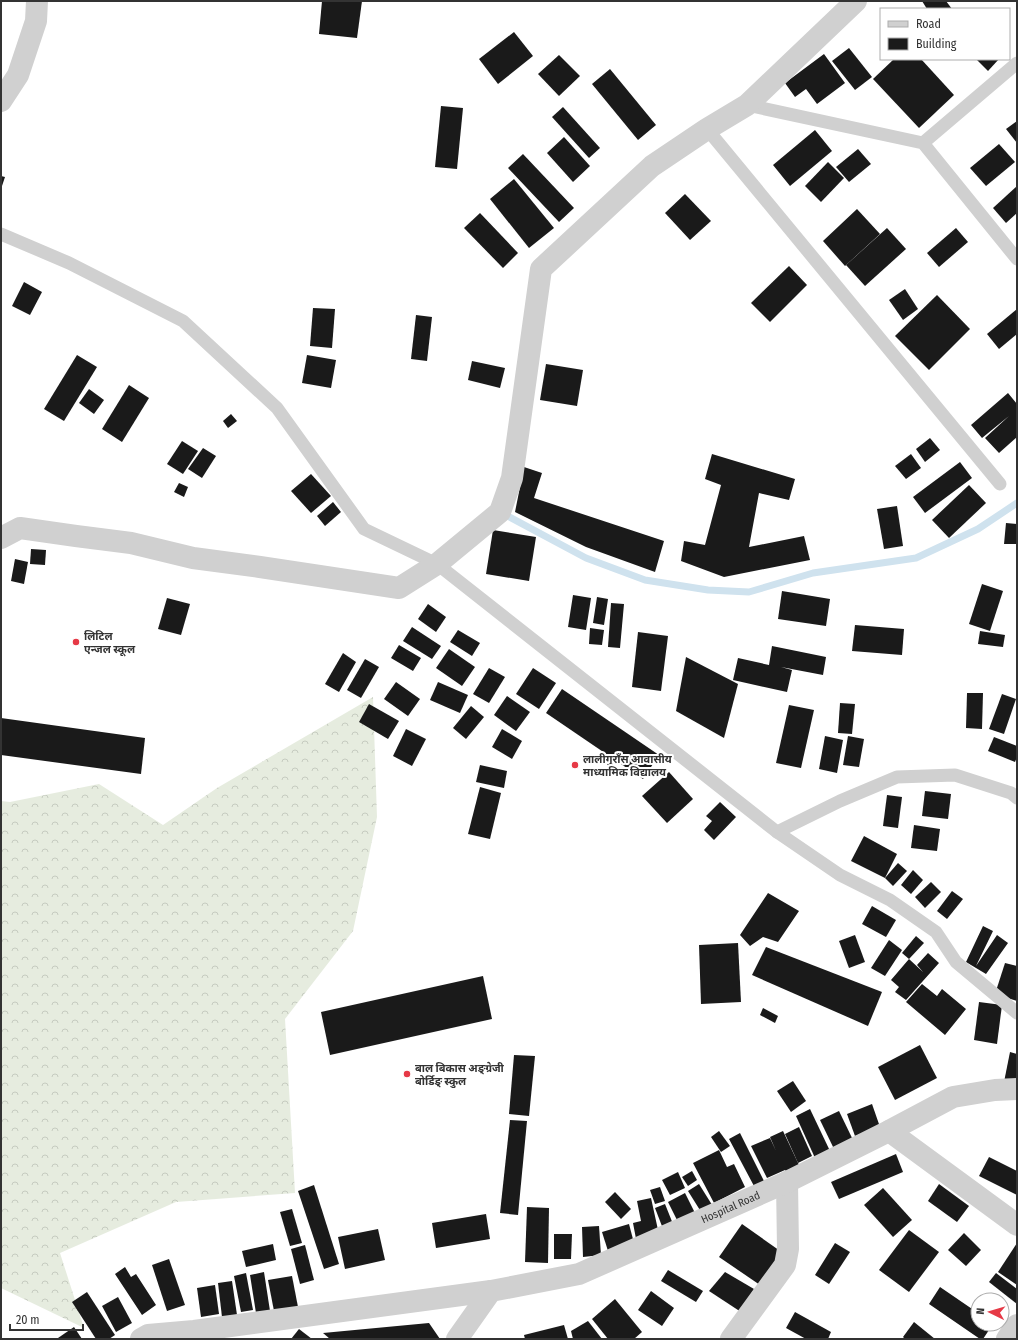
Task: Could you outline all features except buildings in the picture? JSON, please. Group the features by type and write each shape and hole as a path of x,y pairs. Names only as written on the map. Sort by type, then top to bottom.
{"street":[{"path":"1,101 18,76 36,22 37,1"},
{"path":"1,538 20,528 131,543 193,558 399,588 437,564 500,512 512,478 541,269 652,166 707,129 747,105 856,1"},
{"name":"Hospital Road","path":"141,1339 148,1335 198,1335 491,1291 579,1274 787,1182 953,1097 995,1090 1017,1089"},
{"path":"889,1131 1017,1225"},
{"path":"731,1339 784,1265 788,1249 787,1182"},
{"path":"458,1339 491,1291"},
{"path":"1007,1339 1017,1325"}],"lane":[{"path":"923,144 1017,63"},
{"path":"747,105 923,144 1017,259"},
{"path":"707,129 1000,484"},
{"path":"1,234 69,263 183,320 277,408 364,529 437,564 777,832 840,875 890,900 936,932 956,962 1017,1012"},
{"path":"777,832 840,801 898,777 955,775 1011,793 1017,798"}],"green space":[{"path":"373,697 377,817 353,931 285,1019 295,1193 176,1202 60,1253 84,1328 1,1288 1,801 10,802 99,784 163,825 217,788"}],"waterway":[{"path":"502,513 586,558 645,580 708,590 749,592 813,573 916,558 978,529 1017,503"}],"place":[{"name":"लिटिल एन्जल स्कूल","path":"76,642"},
{"name":"लालीगुराँस आवासीय माध्यामिक विद्यालय","path":"575,765"},
{"name":"बाल बिकास अङ्ग्रेजी बोर्डिङ् स्कुल","path":"407,1074"}]}
